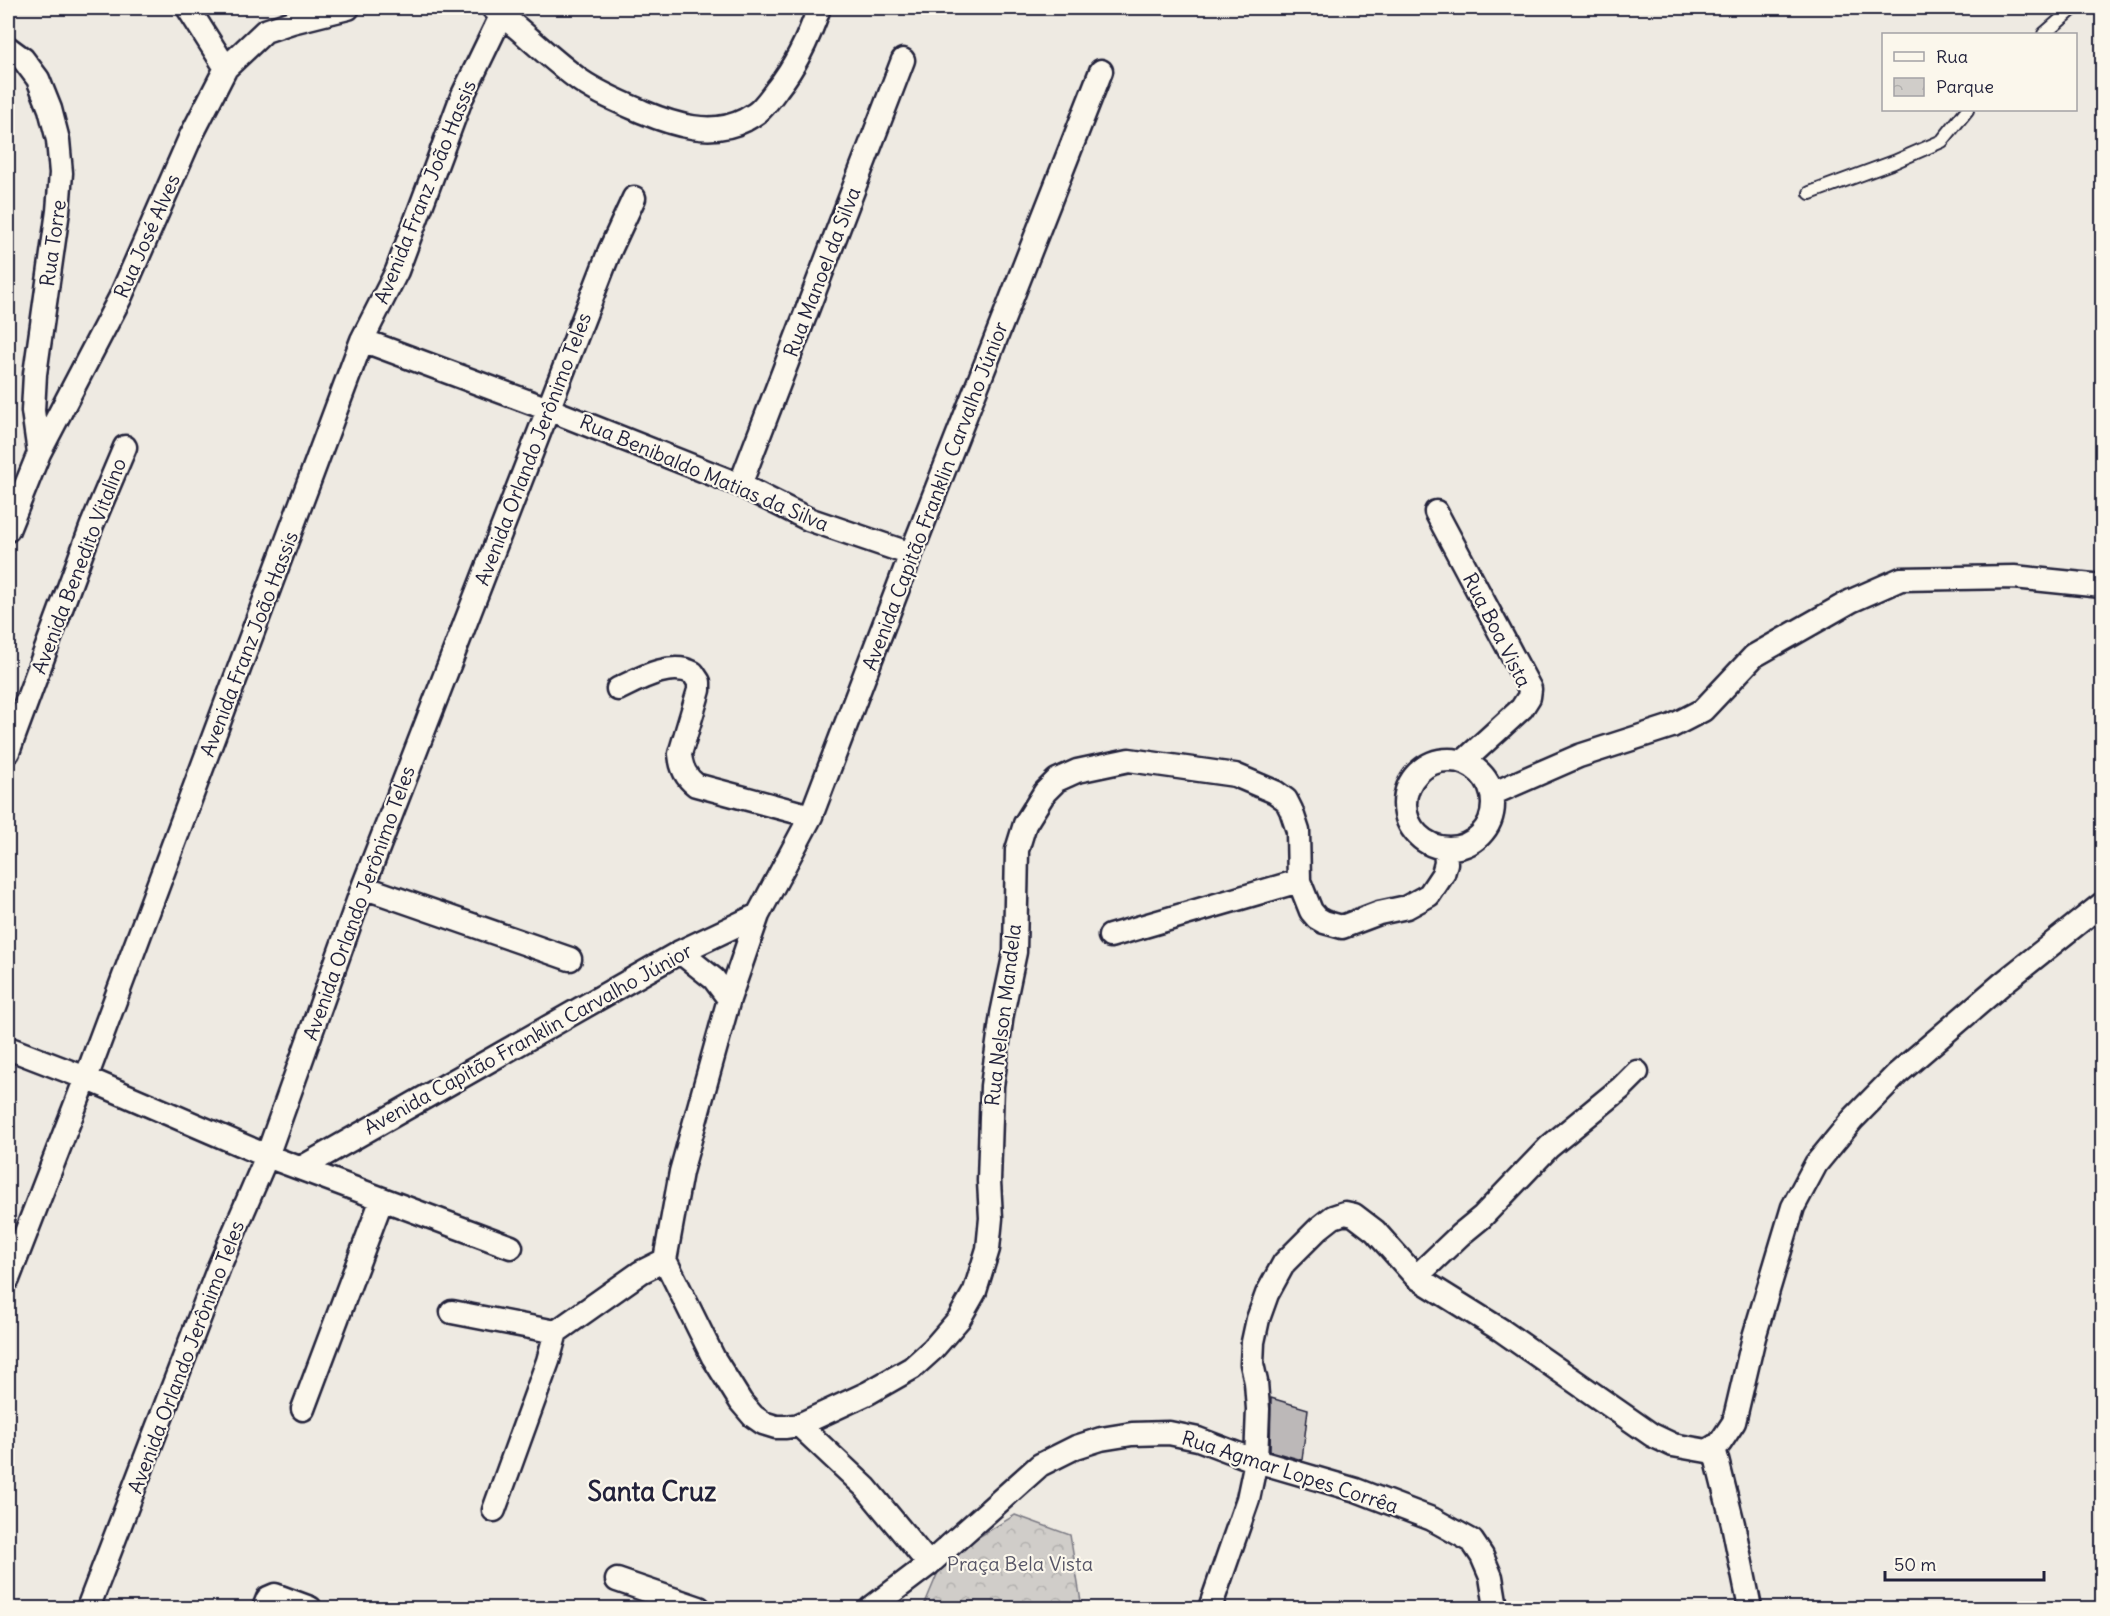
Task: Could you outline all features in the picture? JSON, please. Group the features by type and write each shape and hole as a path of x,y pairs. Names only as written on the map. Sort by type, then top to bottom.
{"street":[{"path":"188,8 226,68"},
{"name":"Rua José Alves","path":"8,530 39,453 120,298 191,135 226,68 265,32 292,22 348,8"},
{"path":"500,10 546,54 583,83 657,118 709,129 741,122 759,112 786,77 810,37 819,8"},
{"name":"Avenida Franz João Hassis","path":"8,1279 86,1078 362,340 397,271 461,99 500,10"},
{"name":"Rua Torre","path":"8,48 23,59 38,79 50,109 58,140 61,173 58,211 35,374 33,411 39,453"},
{"name":"Rua Manoel da Silva","path":"740,485 903,60"},
{"name":"Avenida Capitão Franklin Carvalho Júnior","path":"665,1260 681,1172 729,999 758,915 811,816 911,554 1101,71"},
{"name":"Avenida Orlando Jerônimo Teles","path":"94,1607 219,1267 267,1156 363,887 610,250 634,198"},
{"name":"Rua Benibaldo Matias da Silva","path":"362,340 548,409 740,485 808,519 911,554"},
{"name":"Avenida Benedito Vitalino","path":"8,752 92,525 125,447"},
{"name":"Rua Boa Vista","path":"1436,512 1530,688 1529,698 1522,708 1463,762"},
{"path":"1492,794 1580,756 1672,726 1703,711 1754,656 1851,600 1901,579 2014,577 2103,586"},
{"path":"618,689 661,671 679,669 693,673 699,681 699,690 680,754 681,764 689,780 696,785 811,816"},
{"name":"Rua Nelson Mandela","path":"804,1423 868,1393 912,1368 933,1349 958,1319 975,1291 988,1249 991,1218 988,1181 992,1086 1015,952 1017,850 1025,824 1045,792 1057,780 1077,771 1129,760 1235,775 1275,792 1286,800 1298,831 1299,881 1311,911 1324,922 1342,927 1379,913 1407,907 1429,894 1443,874 1446,863 1445,849"},
{"path":"1444,760 1463,762 1476,769 1492,794 1492,811 1487,826 1476,839 1462,847 1445,849 1427,843 1413,831 1405,814 1405,795 1412,778 1426,765 1444,760"},
{"path":"1110,936 1299,881"},
{"path":"363,887 570,959"},
{"path":"1209,1608 1248,1499 1256,1461 1258,1408 1252,1364 1253,1342 1267,1294 1284,1263 1319,1228 1333,1217 1345,1213 1354,1215 1375,1231 1416,1278 1501,1330 1652,1435 1673,1445 1707,1451 1720,1443 1734,1422 1754,1337 1793,1207 1816,1164 1853,1119 1897,1074 2003,983 2103,904"},
{"name":"Avenida Capitão Franklin Carvalho Júnior","path":"301,1168 680,951 758,915"},
{"path":"680,951 714,979 729,999"},
{"path":"8,1048 86,1078 267,1156 511,1247"},
{"path":"1416,1278 1482,1217 1549,1147 1637,1072"},
{"path":"303,1409 382,1199"},
{"path":"494,1510 548,1361 556,1332 641,1272 665,1260 713,1357 753,1416 763,1423 776,1427 804,1423 866,1488 929,1564"},
{"path":"452,1312 556,1332"},
{"name":"Rua Agmar Lopes Corrêa","path":"871,1608 929,1564 1040,1465 1077,1447 1101,1439 1132,1434 1169,1433 1198,1439 1256,1461 1356,1490 1432,1519 1472,1541 1482,1556 1491,1577 1494,1608"},
{"path":"1714,1448 1733,1524 1750,1608"},
{"path":"617,1580 699,1608"},
{"path":"264,1608 268,1598 274,1595 310,1608"}],"lane":[{"path":"2044,33 2074,8"},
{"path":"1810,193 1894,162 1942,141 1966,111"}],"green space":[{"name":"Praça Bela Vista","path":"1015,1515 1070,1535 1082,1608 923,1608 944,1558"}],"building":[{"path":"1271,1398 1308,1409 1302,1460 1270,1451"}],"district":[{"name":"Santa Cruz","path":"652,1492"}]}
